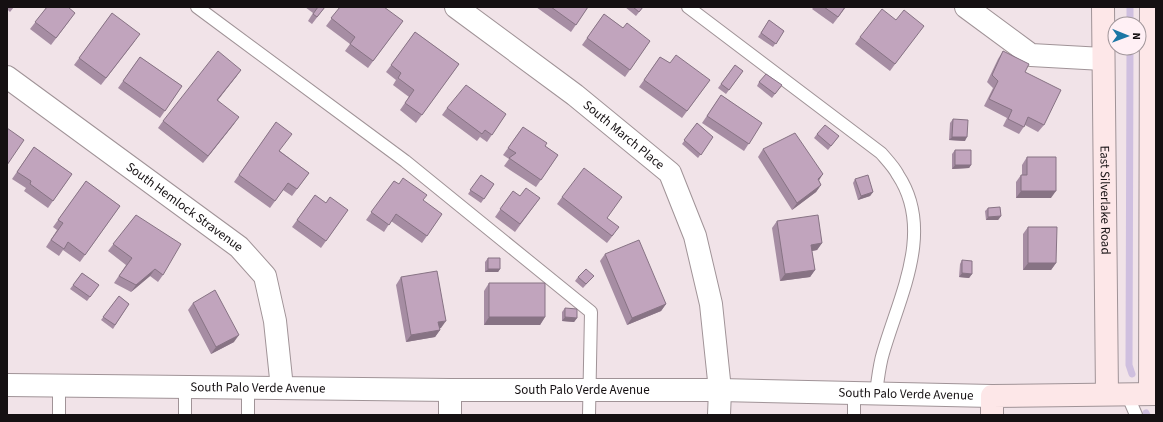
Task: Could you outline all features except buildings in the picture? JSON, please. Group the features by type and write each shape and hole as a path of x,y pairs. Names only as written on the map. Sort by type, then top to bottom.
{"street":[{"name":"South March Place","path":"456,7 575,95 670,173 695,236 711,304 720,390 720,415"},
{"path":"966,7 1031,55 1103,59"},
{"name":"East Silverlake Road","path":"1104,7 1103,59 1117,394"},
{"path":"1151,7 1153,63 1153,394"},
{"name":"South Hemlock Stravenue","path":"7,77 239,247 250,259 265,276 275,321 282,388"},
{"name":"South Palo Verde Avenue","path":"7,385 450,390 720,390 854,393 876,392 992,406 1117,394 1153,394"},
{"path":"450,390 450,415"}],"lane":[{"path":"197,7 405,161 591,312 589,415"},
{"path":"688,7 881,153 898,175 908,194 914,223 914,247 910,271 882,355 876,392"},
{"path":"59,386 59,415"},
{"path":"185,387 185,415"},
{"path":"248,387 248,415"},
{"path":"854,393 854,415"},
{"path":"1117,394 1136,415"}],"waterway":[{"path":"1130,7 1130,16"},
{"path":"1130,56 1129,365 1132,374"}]}
